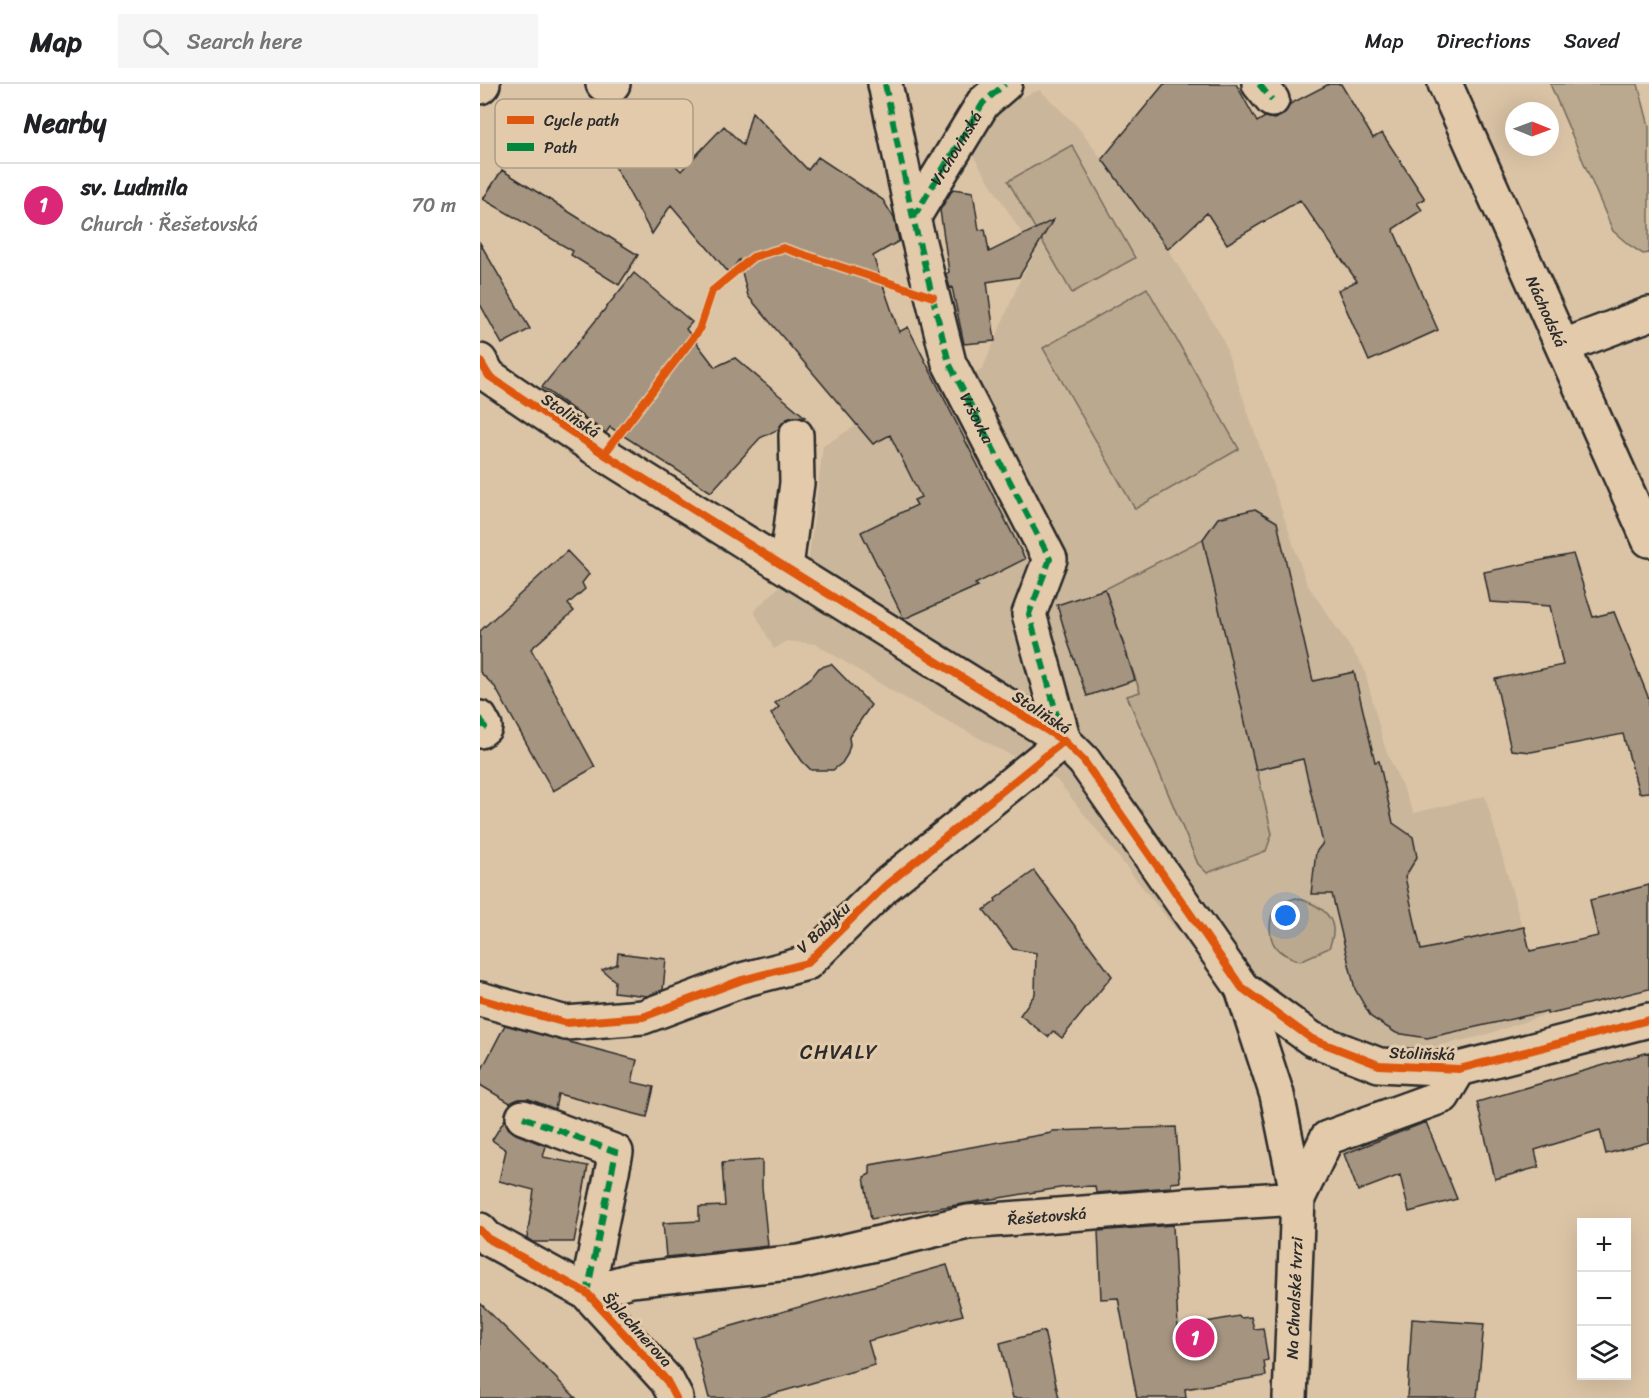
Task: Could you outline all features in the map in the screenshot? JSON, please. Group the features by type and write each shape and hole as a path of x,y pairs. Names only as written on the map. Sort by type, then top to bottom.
{"street":[{"path":"603,84 611,86 613,84"},
{"name":"Vršovka","path":"885,84 913,218 949,363 1050,559 1029,614 1064,741"},
{"name":"Vrchovinská","path":"913,218 983,102 1005,84"},
{"name":"Náchodská","path":"1444,84 1564,346 1649,540"},
{"path":"1564,346 1649,314"},
{"name":"Stoliňská","path":"483,374 604,454 1064,741 1084,761 1242,988 1312,1039 1379,1065 1459,1069 1649,1020"},
{"path":"786,567 797,483 796,435"},
{"path":"480,718 485,727 480,731"},
{"name":"V Babyku","path":"480,999 566,1023 643,1017 742,980 807,963 885,886 1064,741"},
{"path":"1242,988 1277,1095 1298,1198"},
{"name":"Stoliňská","path":"1298,1198 1327,1138 1443,1096 1459,1069"},
{"path":"523,1117 616,1152 587,1293"},
{"name":"Řešetovská","path":"587,1293 631,1280 799,1262 968,1222 1298,1198"},
{"name":"Na Chvalské tvrzi","path":"1290,1398 1298,1198"},
{"name":"Šplechnerova","path":"482,1237 587,1293 667,1381 676,1398"}],"shaded area":[{"path":"1550,84 1638,84 1649,126 1649,253 1643,254 1613,231"},
{"path":"1040,90 1078,127 1168,249 1222,337 1307,584 1364,668 1385,748 1414,813 1485,796 1547,1014 1482,1036 1418,1050 1375,1048 1290,1012 1237,958 1197,956 1057,780 892,691 816,644 787,641 774,649 754,611 809,558 823,446 854,427 837,320 889,301 900,331 908,327 943,388 983,368 1020,280 1035,254 966,145 988,109"},
{"path":"1072,145 1135,258 1072,293 1008,181"},
{"path":"1147,288 1239,449 1135,509 1043,348"},
{"path":"1203,539 1272,834 1266,851 1207,873 1198,864 1127,696 1140,692 1105,589"},
{"path":"1296,898 1324,912 1333,930 1329,948 1300,961 1277,949 1270,931 1272,914 1278,905"}],"building":[{"path":"1164,84 1236,84 1257,122 1265,117 1274,119 1283,115 1290,104 1329,84 1341,84 1373,138 1382,133 1425,199 1417,203 1422,210 1393,229 1438,330 1369,361 1338,290 1357,281 1300,200 1227,244 1207,213 1168,249 1102,159"},
{"path":"752,112 808,170 818,157 883,200 894,218 899,241 873,256 899,332 908,327 1025,559 975,584 978,586 904,619 861,532 917,505 914,500 921,497 890,435 873,444 748,296 739,260 729,273 671,205 652,234 616,168 678,168 681,171 684,168 693,168 693,158 724,126 743,145"},
{"path":"502,170 638,255 619,285 571,255 573,251 483,199"},
{"path":"953,189 973,192 979,230 985,229 989,252 1053,220 1019,277 987,282 995,341 964,344 952,287 950,288 946,274 949,272 940,210"},
{"path":"480,243 530,329 502,344 480,304"},
{"path":"634,273 692,322 686,329 715,367 735,358 805,417 787,419 779,429 760,438 711,492 610,427 606,433 542,387"},
{"path":"1255,509 1277,522 1313,681 1354,672 1375,762 1379,761 1393,823 1413,837 1417,857 1405,877 1421,950 1524,927 1530,951 1598,936 1590,900 1649,885 1649,989 1547,1014 1547,1011 1427,1038 1396,1033 1371,1017 1355,989 1332,894 1311,894 1316,852 1323,843 1303,759 1256,770 1203,539 1218,518"},
{"path":"567,551 589,574 582,583 585,589 568,604 574,611 531,649 595,767 553,791 495,687 480,672 480,631"},
{"path":"1573,554 1593,617 1614,612 1649,699 1649,792 1639,793 1623,734 1531,752 1511,750 1495,679 1563,665 1550,606 1490,602 1484,572"},
{"path":"1105,589 1135,680 1087,696 1057,605"},
{"path":"831,664 871,705 849,737 850,745 842,763 833,770 811,770 802,761 771,714 779,707 775,703 812,677 819,668"},
{"path":"1034,871 1112,976 1062,1038 1053,1031 1048,1037 1020,1015 1035,994 1036,953 1013,949 984,910 996,901 995,899"},
{"path":"618,953 666,959 663,990 647,996 614,992 615,981 602,970 617,964"},
{"path":"505,1025 637,1060 632,1082 654,1087 647,1117 558,1094 555,1109 529,1099 519,1099 510,1103 480,1085 480,1073"},
{"path":"1649,1052 1649,1142 1606,1154 1600,1130 1535,1150 1539,1167 1495,1179 1477,1102"},
{"path":"505,1119 508,1128 516,1134 546,1146 543,1157 588,1166 574,1242 533,1242 527,1238 534,1190 499,1181 506,1150 492,1140"},
{"path":"1426,1122 1457,1199 1409,1212 1400,1175 1358,1191 1344,1154"},
{"path":"1176,1127 1180,1182 1171,1183 1171,1187 1096,1193 1095,1186 1066,1187 871,1219 864,1177 870,1174 870,1165 1052,1131"},
{"path":"762,1160 762,1187 768,1246 666,1257 663,1223 699,1221 699,1207 725,1206 722,1163"},
{"path":"1173,1225 1178,1327 1239,1316 1240,1318 1251,1317 1254,1329 1263,1328 1268,1360 1264,1361 1266,1376 1185,1389 1186,1398 1137,1398 1118,1298 1101,1299 1098,1231"},
{"path":"947,1265 963,1315 868,1341 875,1365 759,1398 709,1398 693,1337"},
{"path":"480,1303 576,1398 480,1398"},
{"path":"1412,1319 1484,1324 1477,1398 1407,1398"},
{"path":"1044,1331 1059,1398 1013,1398 1000,1343"}],"marked path":[{"path":"885,84 913,218 949,363 1050,559 1029,614 1064,741"},
{"path":"913,218 983,103 1005,84"},
{"path":"1259,84 1272,100"},
{"path":"480,718 485,727 480,731"},
{"path":"523,1117 616,1152 587,1293"}],"cycle path":[{"path":"604,454 699,330 712,291 753,257 783,248 933,297"},
{"path":"480,361 489,376 604,454 1064,741 1084,761 1242,988 1312,1039 1379,1065 1459,1069 1649,1020"},
{"path":"480,999 566,1023 643,1017 742,980 807,963 885,886 1064,741"},
{"path":"480,1230 487,1238 587,1293 667,1381 676,1398"}],"place":[{"name":"sv. Ludmila","path":"1195,1338"}],"district":[{"name":"CHVALY","path":"839,1052"}]}
